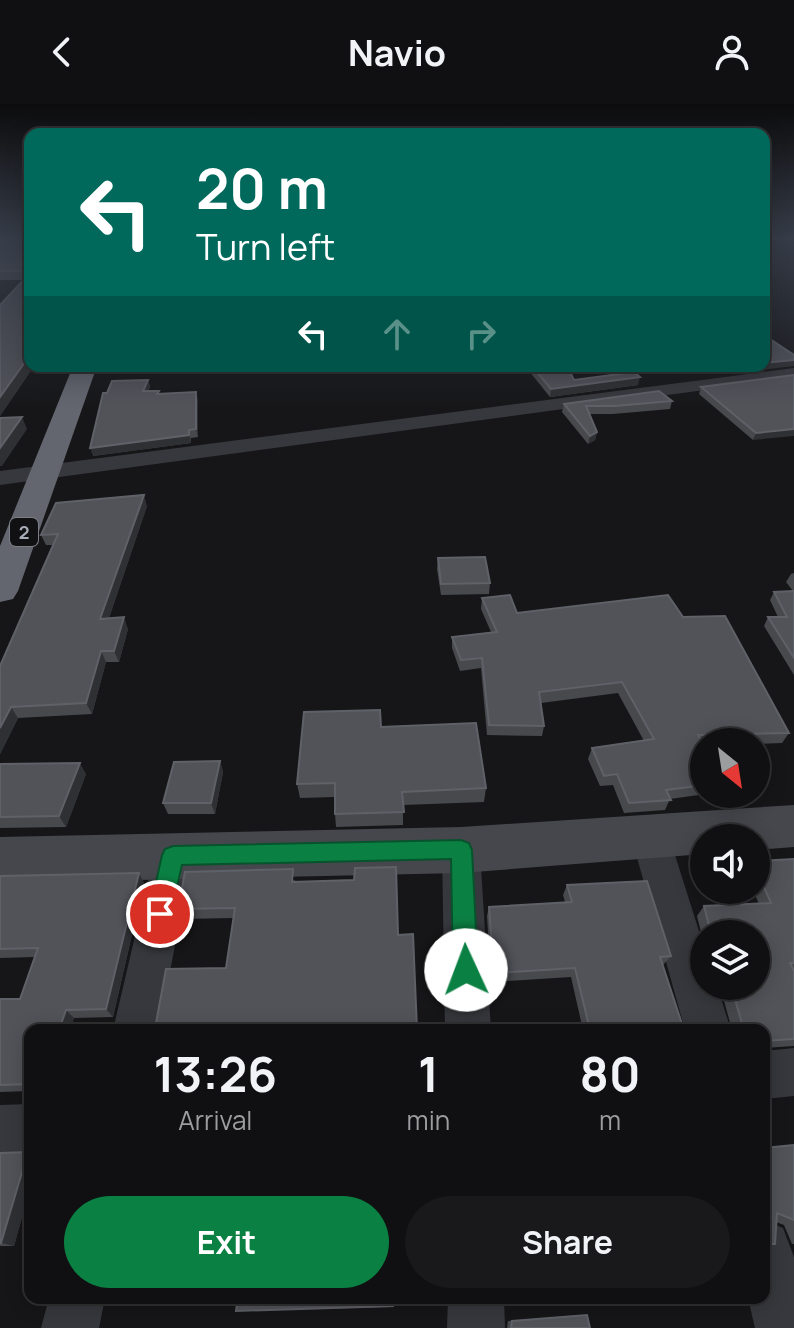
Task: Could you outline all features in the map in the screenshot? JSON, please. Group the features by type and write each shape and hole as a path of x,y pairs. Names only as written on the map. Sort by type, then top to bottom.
{"highway":[{"name":"2","path":"0,591 83,372"}],"main road":[{"path":"0,860 461,850 794,826"}],"street":[{"path":"0,478 794,373"},
{"path":"650,836 706,1024"},
{"path":"461,850 468,1024"},
{"path":"137,1024 173,855"},
{"path":"770,1074 794,1072"},
{"path":"0,1130 24,1129"},
{"path":"770,1271 784,1328"},
{"path":"70,1328 76,1304"},
{"path":"476,1304 476,1328"}],"building":[{"path":"10,294 24,294 24,363 0,397 0,305"},
{"path":"770,339 794,355 794,360 770,362"},
{"path":"537,372 570,372 574,380 634,372 640,377 551,389"},
{"path":"794,375 794,429 756,433 701,387"},
{"path":"148,380 143,391 159,391 157,394 196,392 196,429 189,430 189,435 90,448 103,393 107,393 112,381"},
{"path":"659,391 672,401 586,406 597,432 590,436 564,404"},
{"path":"22,417 0,448 0,418"},
{"path":"144,495 100,619 124,617 114,651 101,651 86,703 11,707 0,728 0,666 58,534 41,535 56,503"},
{"path":"485,557 490,583 441,584 438,558"},
{"path":"794,591 794,658 768,617 787,617 774,592"},
{"path":"510,595 517,613 668,595 683,617 725,616 789,733 770,733 770,728 690,728 690,787 666,790 671,800 629,803 617,774 604,776 592,748 654,739 622,682 539,692 544,726 489,725 482,658 461,660 452,637 497,632 482,598"},
{"path":"380,710 381,727 476,723 486,788 402,792 404,812 335,814 335,783 297,784 304,712"},
{"path":"220,761 211,803 163,803 174,762"},
{"path":"80,763 59,816 0,817 0,764"},
{"path":"794,859 794,963 790,963 794,971 794,1039 770,1041 770,1024 742,1024 735,1000 770,1000 770,920 708,920 704,906 771,903 770,860"},
{"path":"396,867 398,935 413,934 417,1024 146,1024 156,1023 166,969 226,968 235,908 178,909 185,872 293,869 292,882 354,880 355,868"},
{"path":"139,873 106,1009 66,1010 61,1024 24,1024 24,1084 0,1085 0,999 20,999 38,948 0,949 0,876"},
{"path":"647,881 671,956 660,957 682,1024 589,1024 575,968 494,973 489,907 572,902 567,885"},
{"path":"794,1145 794,1220 777,1213 775,1244 770,1244 770,1147"},
{"path":"24,1152 24,1165 1,1243 0,1243 0,1153"},
{"path":"237,1304 393,1304 393,1306 236,1311"},
{"path":"587,1315 590,1328 511,1328 512,1321"}],"route":[{"path":"160,914 173,855 461,850 466,970"}]}
